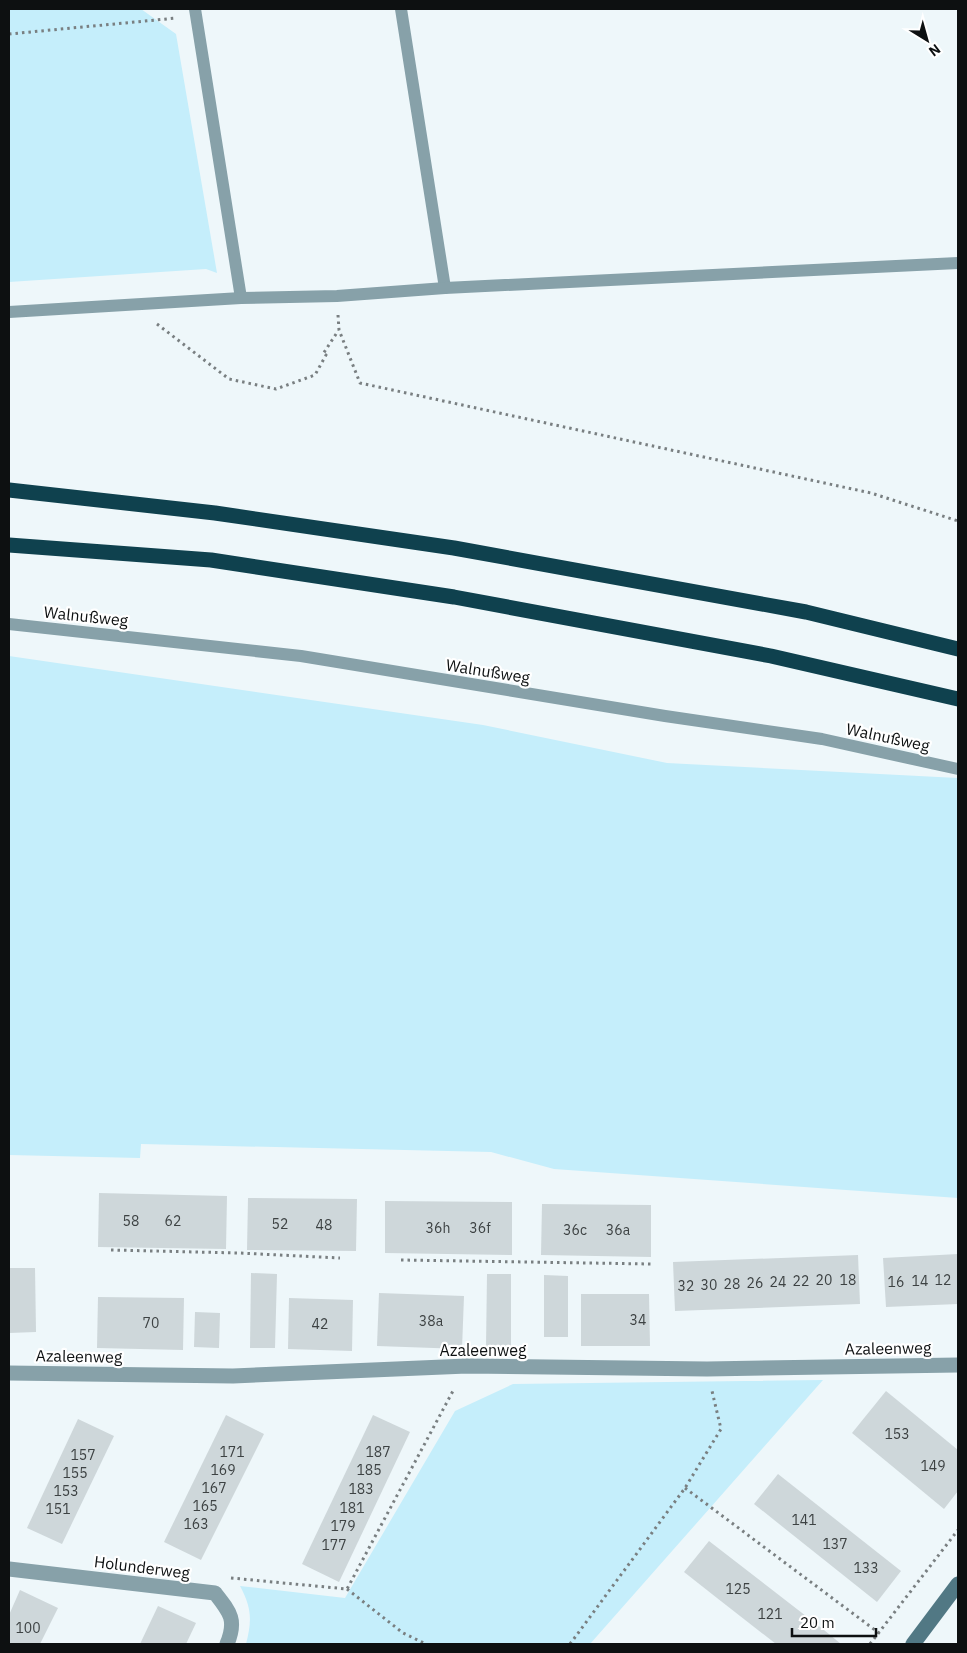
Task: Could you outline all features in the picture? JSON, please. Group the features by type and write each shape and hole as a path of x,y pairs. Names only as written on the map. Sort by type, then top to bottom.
{"highway":[{"path":"9,490 215,513 454,548 806,612 958,649"},
{"path":"9,545 211,560 454,597 770,656 958,699"}],"street":[{"name":"Azaleenweg","path":"9,1373 233,1376 466,1366 707,1369 958,1365"},
{"name":"Holunderweg","path":"9,1569 215,1593"},
{"path":"913,1644 958,1584"},
{"path":"215,1593 231,1615 232,1632 228,1644"}],"lane":[{"path":"401,9 445,288"},
{"path":"196,12 241,298"},
{"path":"9,312 134,306 241,298 337,296 445,288 958,263"},
{"name":"Walnußweg","path":"9,624 301,656 665,716 822,739 958,769"}],"path":[{"path":"9,34 196,12"},
{"path":"134,306 229,379 276,389 315,375 326,355 323,354 339,330"},
{"path":"338,322 339,330 360,383 871,493 958,522"},
{"path":"111,1250 340,1258"},
{"path":"401,1260 652,1264"},
{"path":"347,1589 466,1366"},
{"path":"570,1644 685,1488 721,1429 707,1369"},
{"path":"685,1488 879,1632"},
{"path":"870,1644 958,1530"},
{"path":"215,1593 231,1578 347,1589 403,1633 426,1644"}],"shaded area":[{"path":"9,9 141,9 176,34 217,273 206,269 9,282"},
{"path":"9,656 483,725 667,763 958,778 958,1198 554,1169 491,1152 141,1144 140,1158 9,1155"},
{"path":"823,1380 590,1644 246,1644 250,1615 247,1601 240,1586 345,1598 455,1411 513,1384"}],"building":[{"path":"99,1193 227,1196 226,1249 98,1247"},
{"path":"248,1198 357,1199 356,1251 247,1250"},
{"path":"385,1201 512,1202 512,1255 385,1253"},
{"path":"542,1204 651,1205 651,1257 541,1255"},
{"path":"958,1254 958,1304 886,1307 883,1258"},
{"path":"858,1255 860,1304 675,1311 673,1262"},
{"path":"9,1268 35,1268 36,1332 9,1333"},
{"path":"251,1273 277,1274 275,1348 250,1348"},
{"path":"487,1274 511,1274 511,1347 486,1347"},
{"path":"544,1275 568,1276 568,1337 544,1337"},
{"path":"379,1293 464,1296 462,1349 377,1346"},
{"path":"581,1294 649,1294 650,1346 581,1346"},
{"path":"98,1297 184,1298 183,1350 97,1348"},
{"path":"289,1298 353,1300 352,1351 288,1349"},
{"path":"195,1312 220,1313 219,1348 194,1347"},
{"path":"886,1391 958,1450 958,1491 944,1509 852,1433"},
{"path":"226,1415 264,1434 201,1560 164,1542"},
{"path":"373,1415 410,1432 339,1582 302,1564"},
{"path":"78,1419 114,1436 62,1544 27,1528"},
{"path":"778,1474 901,1571 877,1602 754,1504"},
{"path":"709,1541 841,1644 776,1644 717,1598 684,1572"},
{"path":"20,1590 58,1608 40,1644 9,1644 9,1615"},
{"path":"158,1606 196,1623 186,1644 140,1644"}]}
